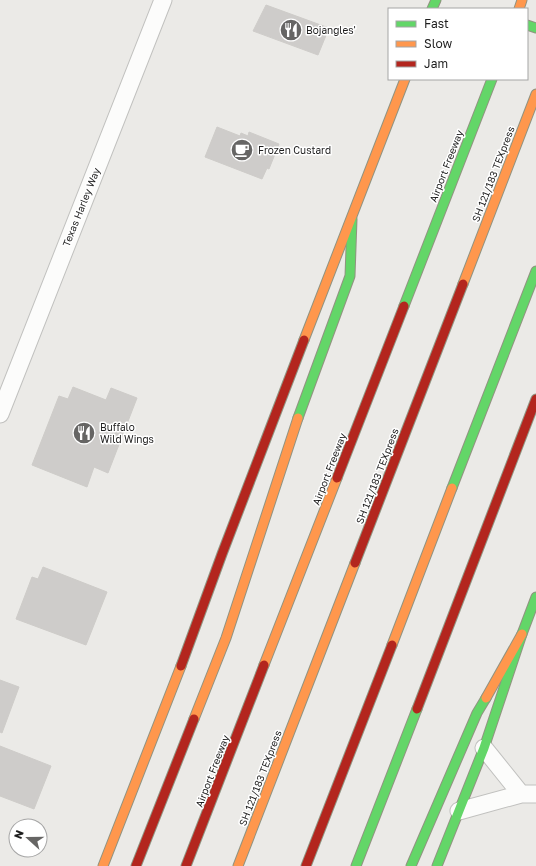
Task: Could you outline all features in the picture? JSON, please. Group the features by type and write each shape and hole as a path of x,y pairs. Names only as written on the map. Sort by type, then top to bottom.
{"main road":[{"path":"103,866 173,688 222,554 405,80"},
{"name":"Airport Freeway","path":"186,866 492,80"},
{"name":"SH 121/183 TEXpress","path":"238,866 536,94"},
{"path":"136,866 226,638 292,434 350,276 352,219"},
{"path":"306,866 536,271"},
{"path":"356,866 536,399"},
{"path":"437,866 484,748 536,597"},
{"path":"411,866 477,713 522,634"}],"street":[{"name":"Texas Harley Way","path":"0,414 163,0"},
{"path":"459,811 528,794 484,748"}],"building":[{"name":"Bojangles'","path":"266,5 329,28 318,55 253,31"},
{"name":"Frozen Custard","path":"217,127 240,136 241,133 248,136 249,132 279,144 269,169 267,168 262,179 205,157"},
{"name":"Buffalo Wild Wings","path":"73,387 106,400 111,388 137,398 108,473 94,467 87,487 32,465 59,396 68,399"},
{"path":"43,567 107,592 86,645 16,619 32,577 38,579"},
{"path":"0,680 19,687 2,733 0,732"},
{"path":"0,746 51,766 34,809 0,796"}],"traffic: fast":[{"path":"432,8 436,0"},
{"path":"528,25 536,28"},
{"path":"404,306 492,80"},
{"path":"298,418 350,276 352,219"},
{"path":"452,488 536,271"},
{"path":"437,866 484,748 536,597"},
{"path":"411,866 477,713 486,698"},
{"path":"356,866 417,709"}],"traffic: slow":[{"path":"519,8 522,0"},
{"path":"304,340 405,80"},
{"path":"463,284 536,94"},
{"path":"194,719 226,638 298,418"},
{"path":"264,665 337,478"},
{"path":"392,645 452,488"},
{"path":"238,866 355,563"},
{"path":"486,698 522,634"},
{"path":"103,866 181,666"}],"traffic: jam":[{"path":"355,563 463,284"},
{"path":"337,478 404,306"},
{"path":"181,666 304,340"},
{"path":"417,709 536,399"},
{"path":"306,866 392,645"},
{"path":"186,866 264,665"},
{"path":"136,866 194,719"}],"place":[{"name":"Bojangles'","path":"291,30"},
{"name":"Frozen Custard","path":"242,150"},
{"name":"Buffalo Wild Wings","path":"84,433"}]}
